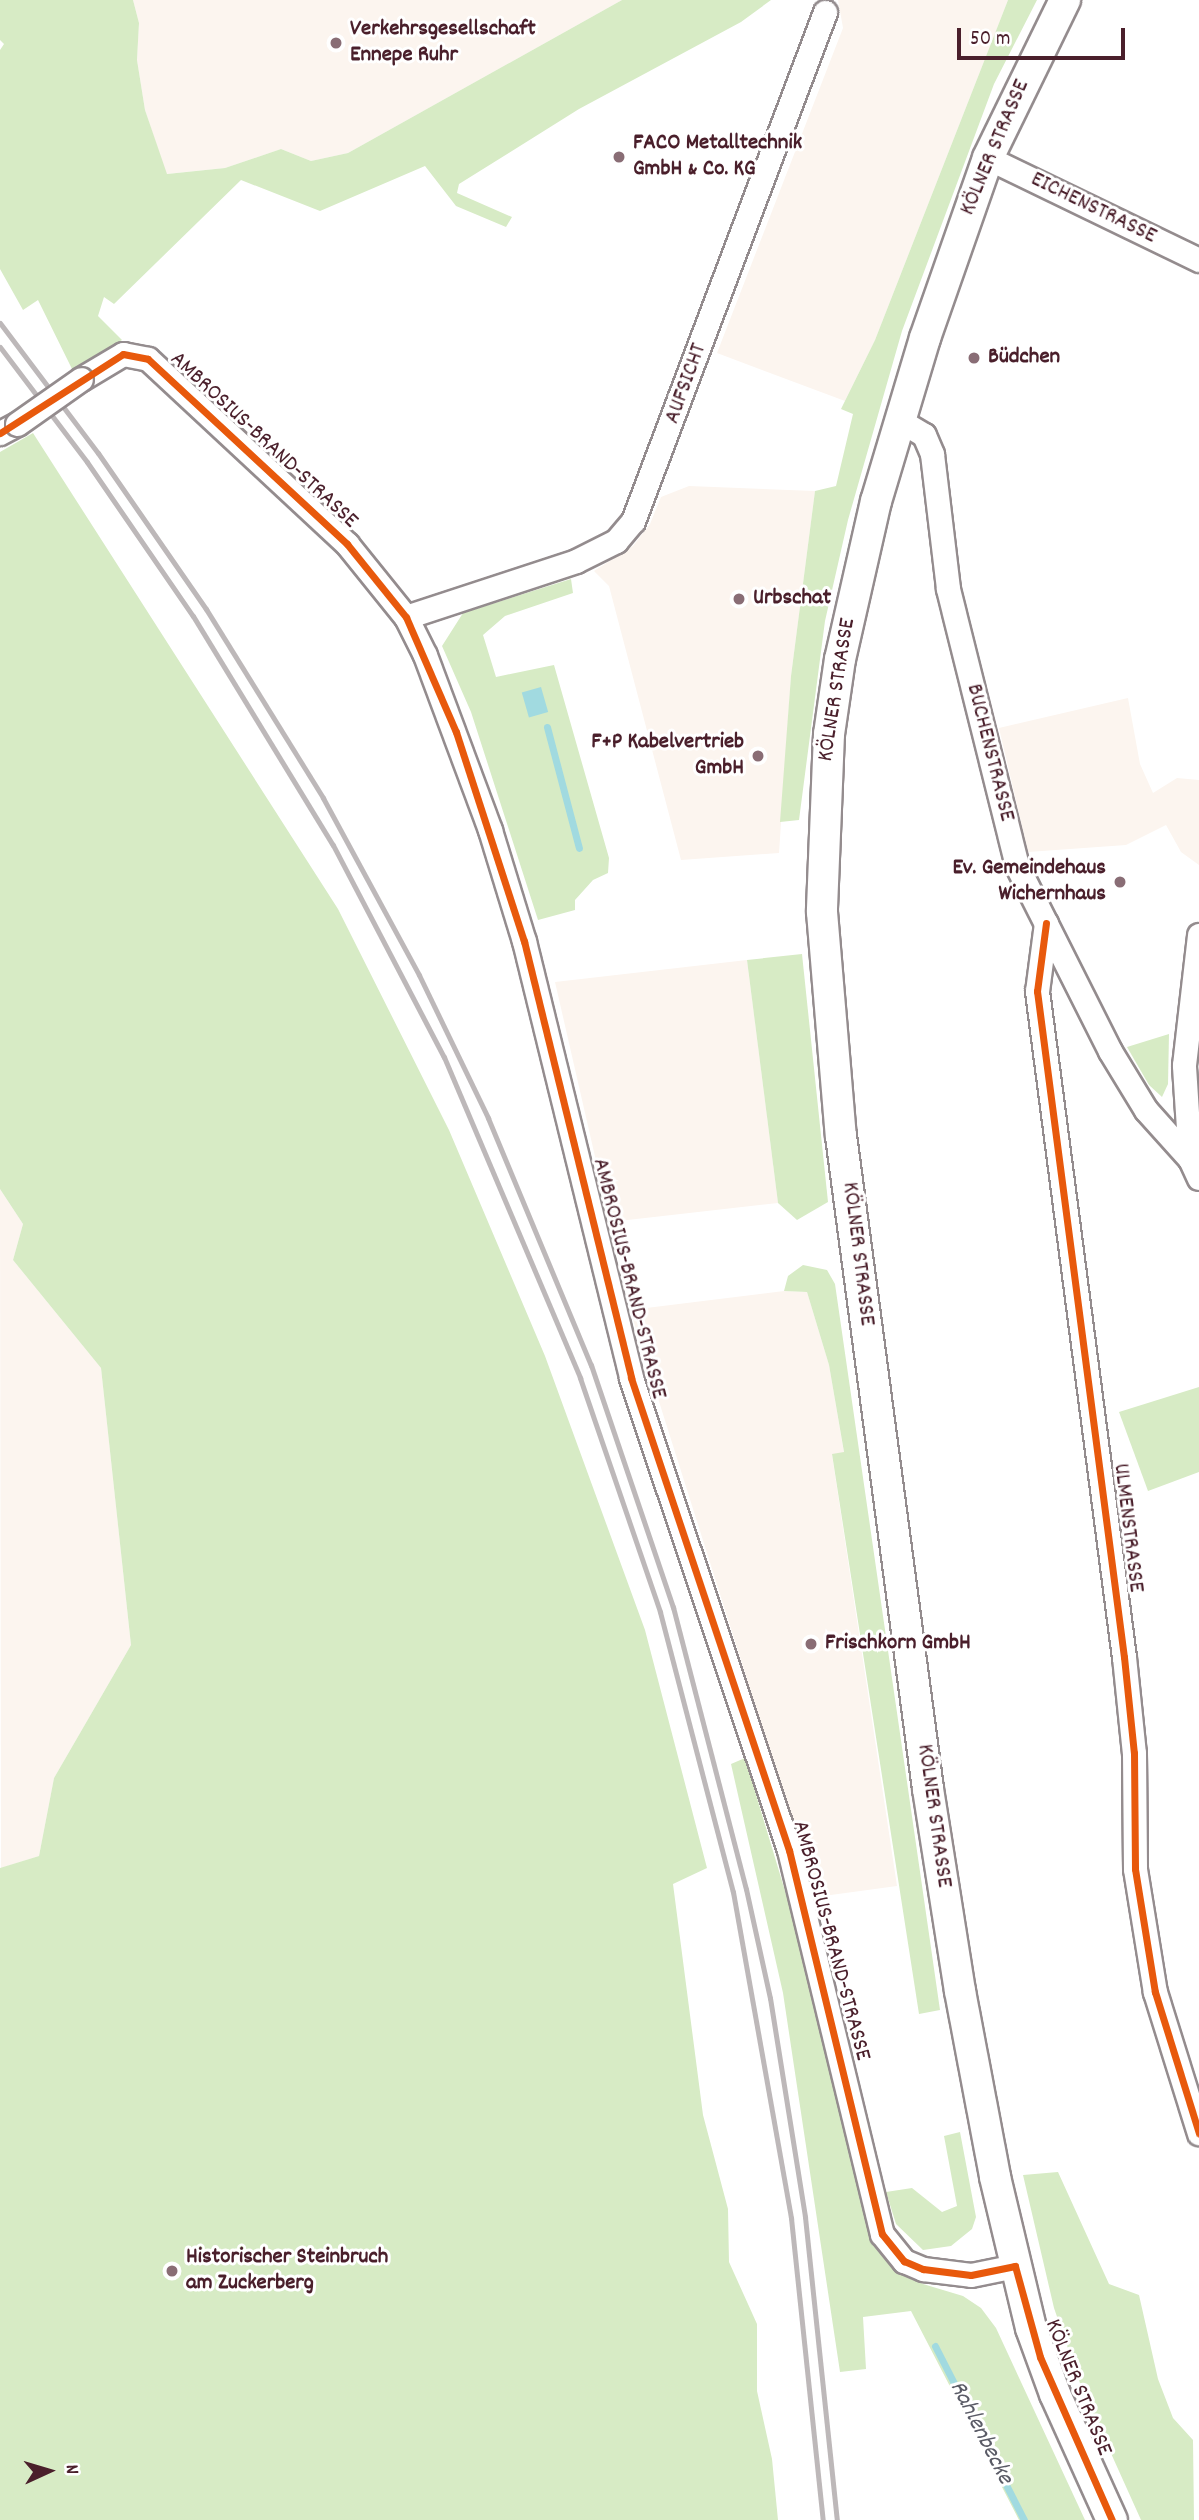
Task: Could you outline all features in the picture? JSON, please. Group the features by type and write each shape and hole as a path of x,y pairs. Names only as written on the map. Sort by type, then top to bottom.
{"main road":[{"name":"KÖLNER STRASSE","path":"1065,0 988,158 899,420 840,659 823,795 822,924 841,1136 930,1802 960,1991 1015,2266 1045,2370 1112,2520"}],"street":[{"name":"AUFSICHT","path":"406,617 576,561 616,541 633,521 825,12"},
{"name":"EICHENSTRASSE","path":"988,158 1199,260"},
{"name":"AMBROSIUS-BRAND-STRASSE","path":"9,429 81,379 123,355 148,359 347,544 406,617 456,732 524,941 631,1378 789,1850 882,2234 904,2261 923,2269 971,2275 1015,2266"},
{"name":"BUCHENSTRASSE","path":"899,420 924,435 932,454 948,589 1017,866 1110,1051 1146,1110 1194,1169"},
{"name":"ULMENSTRASSE","path":"1046,923 1037,991 1125,1671 1134,1753 1135,1869 1155,1993 1199,2133"},
{"path":"1194,1169 1184,1065 1199,935"}],"shaded area":[{"path":"133,0 622,0 348,153 311,161 281,149 225,168 166,174 145,110 137,60 139,23"},
{"path":"838,0 1008,0 875,340 845,401 717,353 843,28"},
{"path":"689,486 815,491 791,676 779,853 681,860 609,586 594,571 633,546 650,524 661,497"},
{"path":"1128,698 1140,764 1153,793 1177,778 1199,780 1199,865 1181,852 1166,825 1126,845 1028,852 999,728"},
{"path":"747,960 778,1203 610,1222 555,982"},
{"path":"0,1189 23,1224 13,1260 101,1368 131,1645 54,1778 39,1856 1,1868"},
{"path":"784,1291 807,1292 829,1365 844,1453 832,1455 897,1886 816,1897 630,1310"}],"green space":[{"path":"0,0 133,0 139,23 137,60 145,110 167,174 225,168 281,149 311,161 348,153 622,0 771,0 741,22 579,109 459,184 457,193 512,217 506,227 456,206 425,166 320,211 241,180 114,304 104,297 98,316 122,340 74,373 38,300 23,310 0,269 0,50 4,44 0,40"},
{"path":"1008,0 1037,0 994,84 902,331 848,520 825,621 799,820 780,822 791,676 815,491 836,486 853,414 841,409 875,340"},
{"path":"33,433 338,909 449,1130 545,1356 645,1630 707,1868 673,1884 703,2115 728,2209 729,2262 757,2324 757,2391 772,2459 778,2520 0,2520 0,1868 39,1856 54,1778 131,1645 101,1368 13,1260 23,1224 0,1189 0,452"},
{"path":"571,579 573,593 505,616 483,635 496,677 554,665 609,858 608,873 593,880 575,900 575,910 538,920 471,712 442,646 463,613"},
{"path":"802,954 828,1202 797,1220 778,1203 747,960"},
{"path":"1169,1034 1168,1084 1162,1097 1149,1085 1127,1047"},
{"path":"803,1265 827,1270 835,1284 940,2010 919,2014 832,1454 844,1452 829,1365 807,1292 784,1291 788,1276"},
{"path":"1199,1387 1199,1472 1148,1491 1119,1412"},
{"path":"745,1758 813,1984 870,2234 895,2268 923,2284 963,2296 981,2308 996,2328 1085,2520 1019,2520 911,2311 863,2317 866,2369 840,2372 783,1993 731,1764"},
{"path":"960,2132 976,2217 972,2229 951,2246 923,2250 896,2224 886,2192 912,2188 942,2212 957,2206 944,2136"},
{"path":"1058,2172 1109,2284 1139,2295 1158,2379 1173,2418 1193,2440 1194,2520 1141,2520 1082,2389 1054,2308 1023,2175"}],"water":[{"path":"541,687 548,712 529,718 522,693"}],"waterway":[{"name":"Rahlenbecke","path":"547,727 579,848"},
{"name":"Rahlenbecke","path":"935,2346 1024,2520"}],"railway":[{"path":"0,323 98,453 206,609 323,798 419,975 488,1118 591,1365 673,1607 746,1889 770,1998 805,2217 837,2520"},
{"path":"0,347 87,462 193,616 333,845 444,1057 580,1378 660,1612 733,1892 791,2218 823,2520"}],"cycle path":[{"path":"0,433 123,354 148,359 347,544 406,617 456,732 524,941 631,1378 789,1850 882,2234 904,2261 923,2269 971,2275 1015,2266 1040,2357 1112,2520"},
{"path":"1046,923 1037,991 1124,1657 1134,1753 1135,1869 1155,1992 1199,2133"}],"place":[{"name":"Verkehrsgesellschaft Ennepe Ruhr","path":"336,43"},
{"name":"FACO Metalltechnik GmbH & Co. KG","path":"619,157"},
{"name":"Büdchen","path":"974,358"},
{"name":"Urbschat","path":"739,599"},
{"name":"F+P Kabelvertrieb GmbH","path":"758,756"},
{"name":"Ev. Gemeindehaus Wichernhaus","path":"1120,882"},
{"name":"Frischkorn GmbH","path":"811,1644"},
{"name":"Historischer Steinbruch am Zuckerberg","path":"172,2271"}]}
